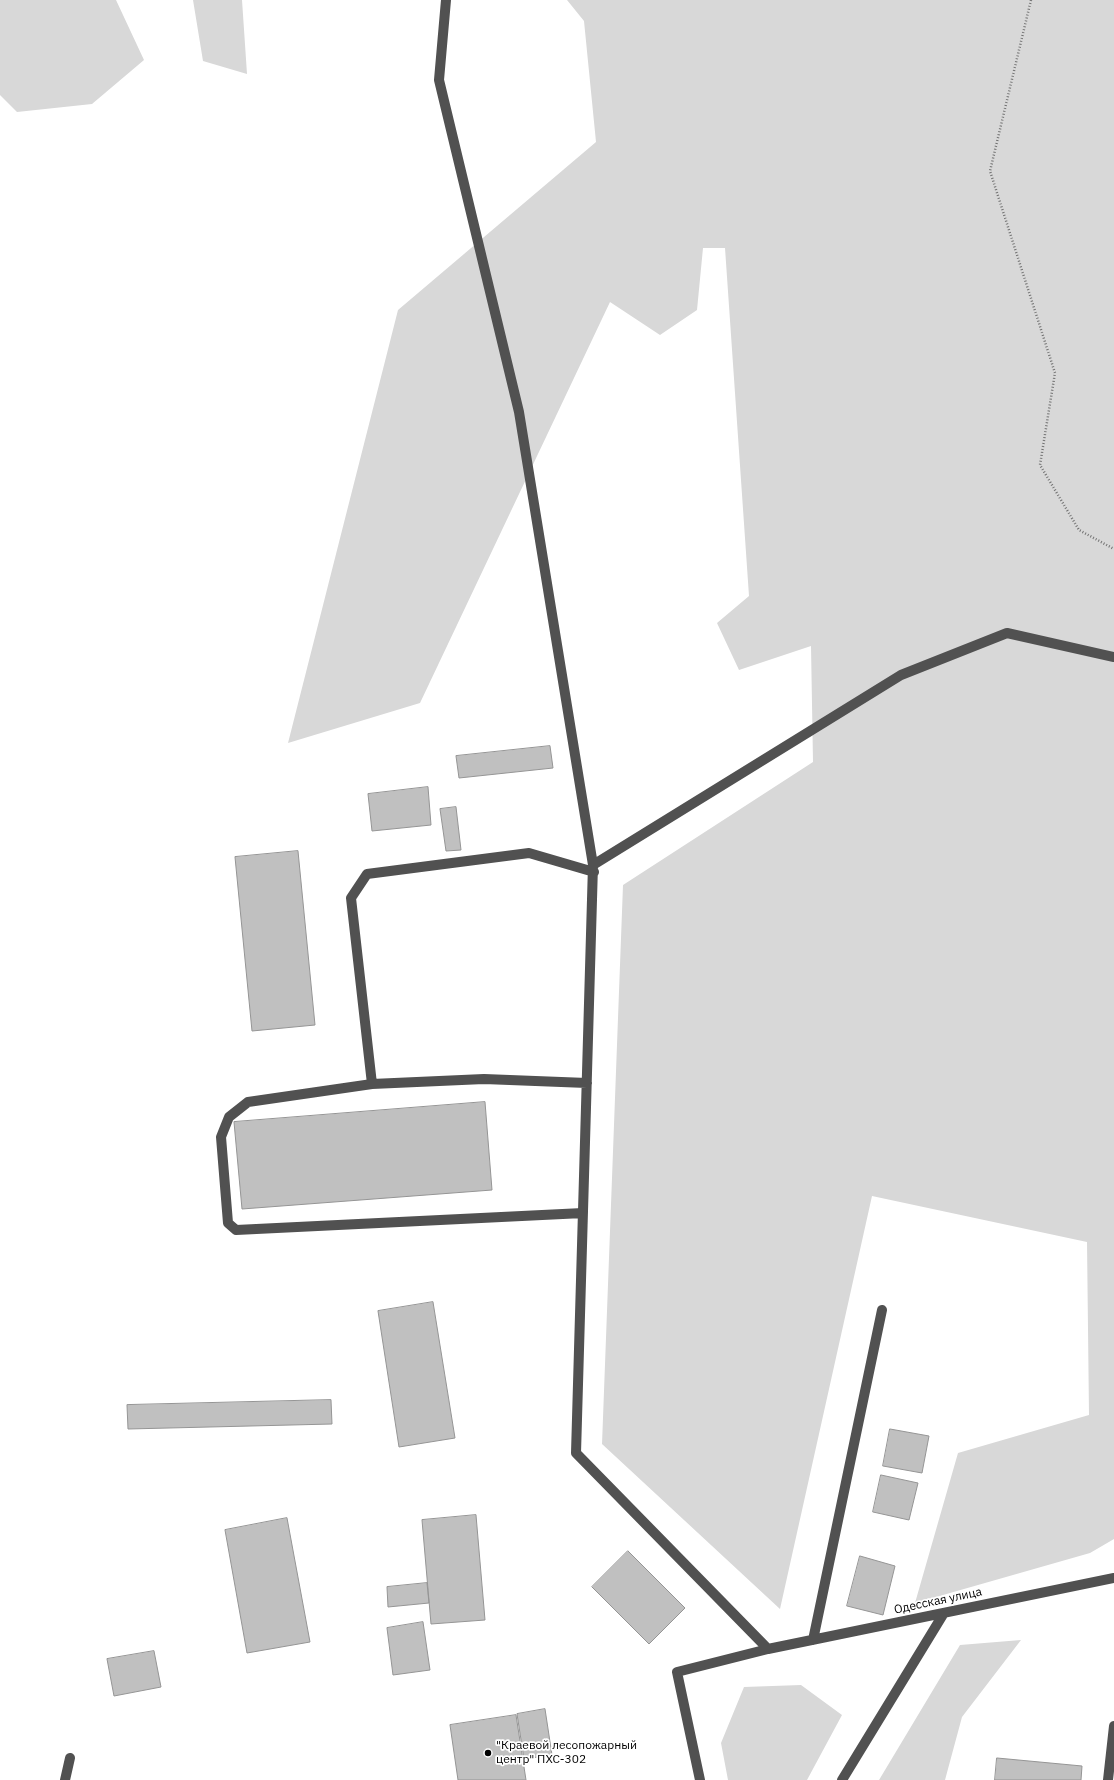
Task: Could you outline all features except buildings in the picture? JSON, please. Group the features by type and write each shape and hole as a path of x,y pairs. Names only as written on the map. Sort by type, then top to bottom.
{"street":[{"path":"446,0 440,80 519,412 594,869 576,1453 768,1650"},
{"path":"372,1084 351,898 366,874 529,853 594,869 901,675 1007,633 1114,657"},
{"path":"583,1213 236,1230 228,1223 221,1137 229,1117 248,1102 372,1084 484,1079 587,1083"},
{"path":"813,1640 882,1310"},
{"name":"Одесская улица","path":"700,1780 677,1672 813,1640 1114,1578"},
{"path":"842,1780 944,1613"},
{"path":"1108,1780 1114,1726"},
{"path":"65,1780 70,1758"}],"path":[{"path":"1031,0 990,171 1055,373 1040,465 1079,530 1114,549"}],"shaded area":[{"path":"0,0 116,0 144,60 92,104 17,112 0,95"},
{"path":"193,0 242,0 247,74 203,61"},
{"path":"567,0 1114,0 1114,1539 1090,1553 915,1603 958,1453 1089,1415 1087,1242 872,1196 780,1609 602,1444 623,885 813,762 811,646 739,670 717,623 749,596 725,248 703,248 697,310 660,335 610,302 420,703 288,743 398,310 596,142 584,21"},
{"path":"1021,1640 962,1717 945,1780 879,1780 960,1645"},
{"path":"801,1685 842,1715 807,1780 728,1780 721,1743 744,1687"}],"place":[{"name":"\"Краевой лесопожарный центр\" ПХС-302","path":"488,1753"}]}
